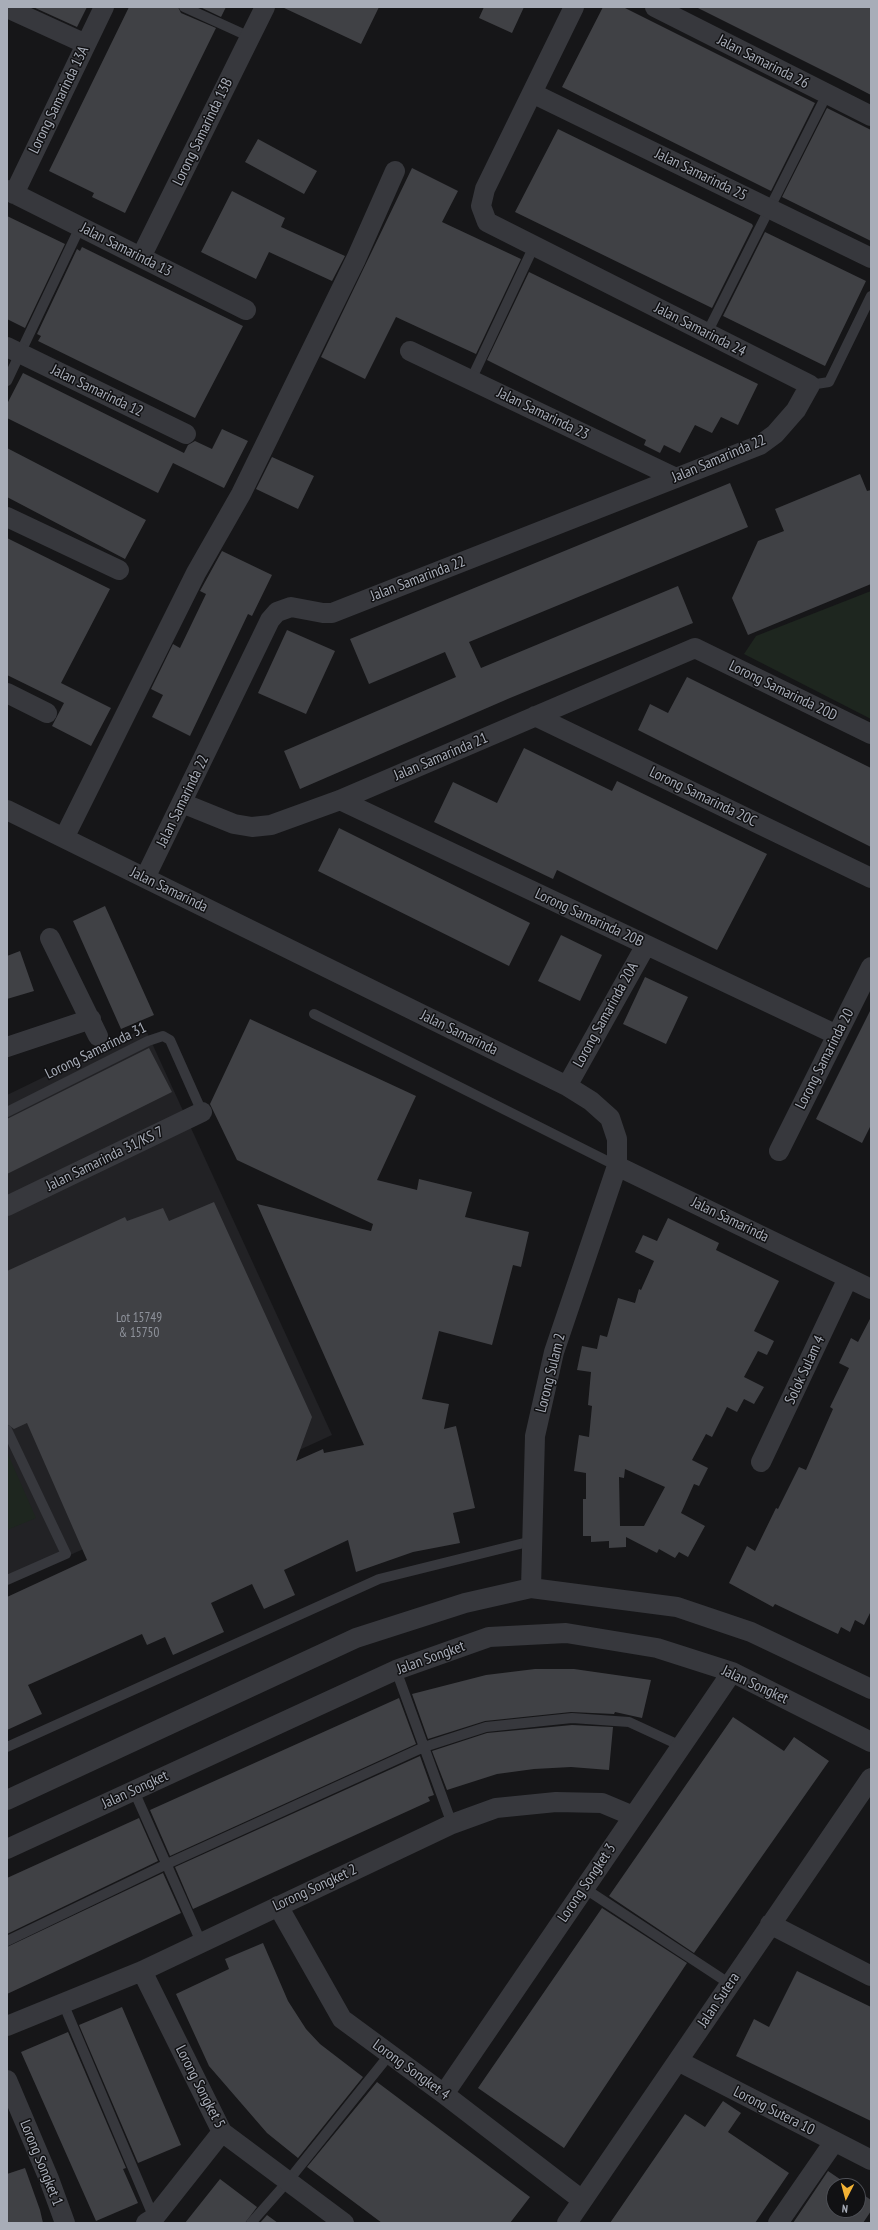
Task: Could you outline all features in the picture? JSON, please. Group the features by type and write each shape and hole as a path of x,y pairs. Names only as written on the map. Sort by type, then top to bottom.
{"street":[{"name":"Lorong Samarinda 13A","path":"11,192 104,7"},
{"name":"Lorong Samarinda 13B","path":"141,257 265,7"},
{"path":"532,93 574,7"},
{"name":"Jalan Samarinda 26","path":"655,7 871,116"},
{"path":"7,8 86,44"},
{"name":"Jalan Samarinda 25","path":"532,93 871,258"},
{"name":"Jalan Samarinda 24","path":"532,93 485,189 481,206 487,222 810,385"},
{"path":"70,827 196,573 241,494 356,259 395,171"},
{"name":"Jalan Samarinda 13","path":"11,192 246,310"},
{"name":"Jalan Samarinda 23","path":"410,350 676,478"},
{"name":"Jalan Samarinda 12","path":"14,351 186,434"},
{"name":"Jalan Samarinda 22","path":"145,878 270,620 277,612 291,607 323,613 332,613 676,478 768,440 796,410 810,385"},
{"path":"7,516 119,570"},
{"name":"Jalan Samarinda 21","path":"182,803 234,824 252,827 271,825 340,800 695,648"},
{"name":"Lorong Samarinda 20D","path":"695,648 871,734"},
{"path":"7,693 48,712"},
{"name":"Lorong Samarinda 20C","path":"535,716 871,878"},
{"name":"Lorong Samarinda 20B","path":"340,800 837,1035"},
{"name":"Jalan Samarinda","path":"7,810 70,827 145,878 567,1086 591,1100 610,1118 617,1139 617,1166 871,1289"},
{"path":"7,1047 94,1027 50,938"},
{"name":"Lorong Samarinda 20A","path":"567,1086 646,945"},
{"name":"Lorong Samarinda 20","path":"779,1151 871,968"},
{"name":"Jalan Samarinda 31/KS 7","path":"7,1206 202,1112"},
{"name":"Lorong Sulam 2","path":"531,1588 535,1436 554,1352 617,1166"},
{"name":"Solok Sulam 4","path":"761,1462 848,1278"},
{"path":"7,1800 356,1638 465,1603 531,1588 678,1607 751,1632 871,1688"},
{"name":"Jalan Songket","path":"7,1849 396,1670 488,1637 566,1633 657,1648 732,1672 871,1742"},
{"name":"Lorong Songket 3","path":"444,2094 732,1672"},
{"name":"Jalan Sutera","path":"567,2223 871,1778"},
{"name":"Lorong Songket 2","path":"7,2026 142,1971 452,1824 496,1808 556,1802 602,1803 633,1816"},
{"name":"Lorong Songket 4","path":"278,1906 342,2019 444,2094 582,2200"},
{"path":"770,1924 871,1976"},
{"name":"Lorong Songket 5","path":"142,1971 222,2132 344,2223"},
{"name":"Lorong Sutera 10","path":"678,2061 871,2160"},
{"name":"Lorong Songket 1","path":"7,2080 50,2179 65,2223"},
{"path":"150,2220 222,2132"},
{"path":"778,2223 834,2142"}],"lane":[{"path":"184,7 250,37"},
{"path":"707,333 827,94"},
{"path":"7,381 14,351 80,227"},
{"path":"471,380 534,246"},
{"path":"810,385 829,382 871,296"},
{"path":"314,1014 617,1166"},
{"name":"Lorong Samarinda 31","path":"7,1112 148,1041 163,1036 170,1040 202,1112"},
{"path":"7,1430 66,1554 7,1580"},
{"path":"7,1747 379,1579 532,1541"},
{"path":"396,1670 452,1824"},
{"path":"7,1942 167,1864 424,1746 486,1728 572,1718 629,1722 681,1746"},
{"path":"134,1791 201,1942"},
{"path":"584,1888 730,1984"},
{"path":"63,2003 150,2220"},
{"path":"251,2223 288,2181 390,2054"}],"shaded area":[{"path":"871,591 871,719 744,654 756,636"},
{"path":"145,1028 332,1435 7,1584 7,1095"},
{"path":"7,1452 36,1518 7,1530"}],"building":[{"path":"33,7 87,7 77,27"},
{"path":"129,7 178,7 181,13 216,28 125,213 92,197 94,193 49,171"},
{"path":"200,7 226,7 221,17"},
{"path":"282,7 379,7 361,44"},
{"path":"484,7 524,7 512,33 479,18"},
{"path":"603,7 623,7 815,103 771,191 562,87"},
{"path":"696,7 871,7 871,95 840,79"},
{"path":"827,108 871,130 871,241 782,197"},
{"path":"558,129 752,224 753,226 712,308 515,212"},
{"path":"258,139 317,171 304,194 245,162"},
{"path":"412,168 458,191 442,222 521,259 476,354 396,317 365,379 321,357"},
{"path":"232,191 285,218 281,227 345,256 332,281 269,252 256,279 201,252"},
{"path":"7,216 65,244 25,328 7,319"},
{"path":"765,232 866,281 825,366 723,316"},
{"path":"82,247 243,326 195,418 38,341 41,336 37,334 77,249 80,251"},
{"path":"529,272 758,384 738,425 721,417 712,433 695,425 680,453 664,445 660,453 644,445 646,440 487,360"},
{"path":"23,373 184,453 188,445 195,441 212,449 222,429 248,441 224,488 173,463 158,493 7,418 7,404"},
{"path":"7,448 146,520 125,559 7,497"},
{"path":"272,457 314,476 298,509 256,489"},
{"path":"860,474 867,491 871,490 871,584 748,635 732,598 758,541 784,531 775,509"},
{"path":"730,483 748,527 469,642 481,668 678,586 693,623 510,698 300,789 284,751 456,677 445,652 369,684 350,639"},
{"path":"7,538 110,589 61,683 111,708 91,746 52,726 64,703 7,675"},
{"path":"222,551 272,575 252,616 248,614 190,736 152,717 163,695 151,689 173,644 180,648 206,594 200,591"},
{"path":"287,630 335,651 306,714 258,693"},
{"path":"687,677 871,768 871,847 638,730 650,704 668,713"},
{"path":"524,748 612,791 617,781 767,854 717,950 557,870 553,879 434,822 453,782 497,803"},
{"path":"339,828 530,923 509,966 318,871"},
{"path":"105,906 154,1015 121,1029 73,921"},
{"path":"561,935 602,955 580,1001 538,981"},
{"path":"20,951 34,991 7,999 7,956"},
{"path":"645,977 688,997 666,1044 623,1024"},
{"path":"871,1009 871,1125 862,1143 816,1119"},
{"path":"250,1019 416,1096 377,1180 417,1190 419,1179 472,1192 465,1217 529,1232 521,1267 513,1265 492,1345 439,1331 422,1399 449,1404 444,1429 456,1426 475,1508 453,1513 460,1543 413,1552 356,1572 348,1540 284,1570 295,1595 264,1609 252,1584 211,1603 224,1632 173,1655 165,1637 147,1645 142,1634 28,1685 42,1714 7,1730 7,1597 87,1560 27,1423 14,1429 7,1424 7,1271 125,1217 127,1221 163,1208 169,1221 214,1202 312,1417 296,1461 323,1449 324,1453 364,1445 257,1204 371,1231 373,1224 237,1160 210,1104"},
{"path":"149,1048 172,1092 7,1174 7,1119"},
{"path":"668,1218 719,1243 716,1250 779,1281 754,1331 774,1341 767,1355 758,1351 744,1377 764,1387 754,1404 744,1399 737,1412 727,1407 712,1437 706,1434 692,1460 708,1468 699,1486 694,1484 681,1513 705,1526 688,1557 679,1552 675,1558 659,1549 657,1553 626,1537 626,1547 609,1548 609,1541 591,1542 591,1536 583,1536 583,1499 586,1499 586,1473 574,1471 579,1435 589,1437 592,1406 588,1405 591,1372 577,1370 582,1346 597,1349 600,1335 607,1337 618,1298 635,1303 639,1289 641,1290 654,1261 635,1252 643,1235 657,1241","holes":["625,1469 665,1487 644,1526 620,1526 619,1477 624,1478"]},
{"path":"871,1317 871,1611 864,1625 855,1620 850,1632 841,1627 838,1634 775,1604 773,1607 729,1583 747,1546 755,1551 776,1508 778,1509 799,1467 806,1470 833,1409 830,1407 849,1368 839,1363 851,1338 858,1342"},
{"path":"535,1669 574,1669 651,1680 642,1718 615,1712 614,1714 571,1712 485,1721 428,1739 412,1694 486,1675"},
{"path":"399,1698 416,1744 170,1856 150,1810"},
{"path":"733,1717 784,1751 794,1737 829,1761 694,1953 609,1896"},
{"path":"572,1725 613,1727 609,1770 571,1767 534,1769 497,1774 447,1790 432,1751 487,1733"},
{"path":"420,1756 434,1795 428,1797 430,1801 193,1909 175,1867"},
{"path":"139,1818 158,1861 7,1934 7,1878"},
{"path":"163,1873 181,1913 7,1994 7,1947"},
{"path":"602,1908 687,1963 564,2148 478,2088"},
{"path":"263,1943 288,2001 306,2029 320,2044 363,2077 298,2158 267,2133 209,2066 176,1994 229,1969 225,1959"},
{"path":"797,1971 871,2007 871,2121 736,2056 754,2019 769,2027"},
{"path":"122,2007 181,2145 138,2163 79,2025"},
{"path":"68,2032 126,2168 123,2169 138,2203 96,2221 21,2052"},
{"path":"377,2082 530,2197 510,2223 382,2223 307,2167"},
{"path":"723,2101 741,2113 728,2132 789,2173 755,2223 610,2223 685,2114 705,2127"},
{"path":"25,2168 43,2223 7,2223 7,2174"},
{"path":"828,2171 838,2178 826,2178 826,2218 866,2218 866,2197 871,2200 871,2211 863,2223 793,2223"},
{"path":"220,2179 257,2207 245,2223 185,2223"},
{"path":"267,2215 278,2223 260,2223"}]}
